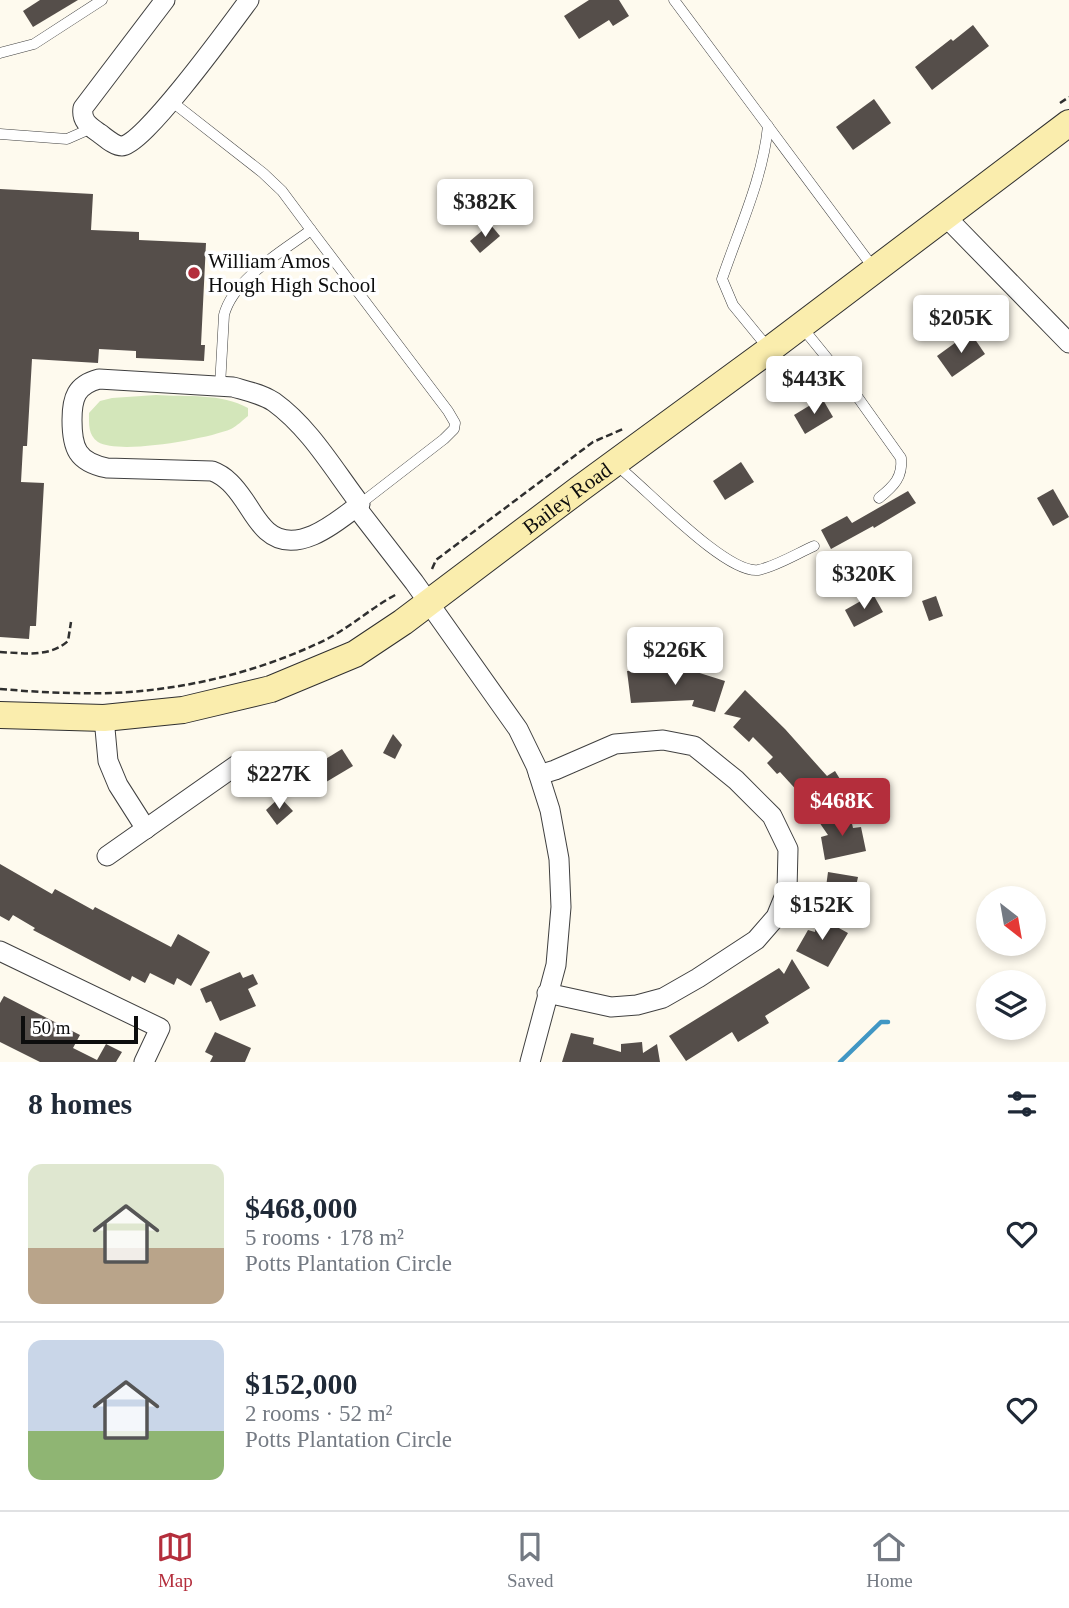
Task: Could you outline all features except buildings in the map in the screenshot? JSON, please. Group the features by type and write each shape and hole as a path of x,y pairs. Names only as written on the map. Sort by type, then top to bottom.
{"street":[{"path":"164,0 83,107 84,120 116,145 128,145 141,136 249,0"},
{"name":"Bailey Road","path":"0,715 104,718 183,710 271,689 355,654 403,622 769,350 1069,123"},
{"path":"946,217 1069,343"},
{"path":"358,506 316,534 294,540 267,531 220,473 107,468 91,464 75,448 72,441 74,394 80,387 99,379 220,386 254,392 273,401 291,416 317,446 518,729 539,775 550,810 559,859 561,895 556,965 530,1062"},
{"path":"104,718 108,761 118,785 146,829"},
{"path":"539,775 615,744 663,740 694,746 736,780 772,816 788,849 787,890 776,918 756,940 698,978 663,998 611,1007 548,993"},
{"path":"107,856 241,762"},
{"path":"0,951 160,1028 144,1062"}],"lane":[{"path":"0,53 34,44 102,0"},
{"path":"674,0 876,270"},
{"path":"171,101 282,191 453,417 454,429 358,506"},
{"path":"768,126 755,185 722,279 733,305 769,350"},
{"path":"0,134 67,139 92,128"},
{"path":"220,386 227,303 248,278 312,230"},
{"path":"801,326 849,384 901,458 900,478 879,498"},
{"path":"615,464 630,475 671,516 741,568 758,570 814,546"}],"path":[{"path":"0,689 77,694 114,692 170,687 226,676 261,666 325,640 397,594"},
{"path":"0,652 39,653 58,648 68,641 71,622"}],"green space":[{"path":"156,395 227,400 248,408 248,416 233,428 219,433 163,444 109,446 98,442 92,436 89,413 100,401"}],"waterway":[{"path":"840,1062 881,1022 888,1022"}],"place":[{"name":"William Amos Hough High School","path":"194,273"}]}
